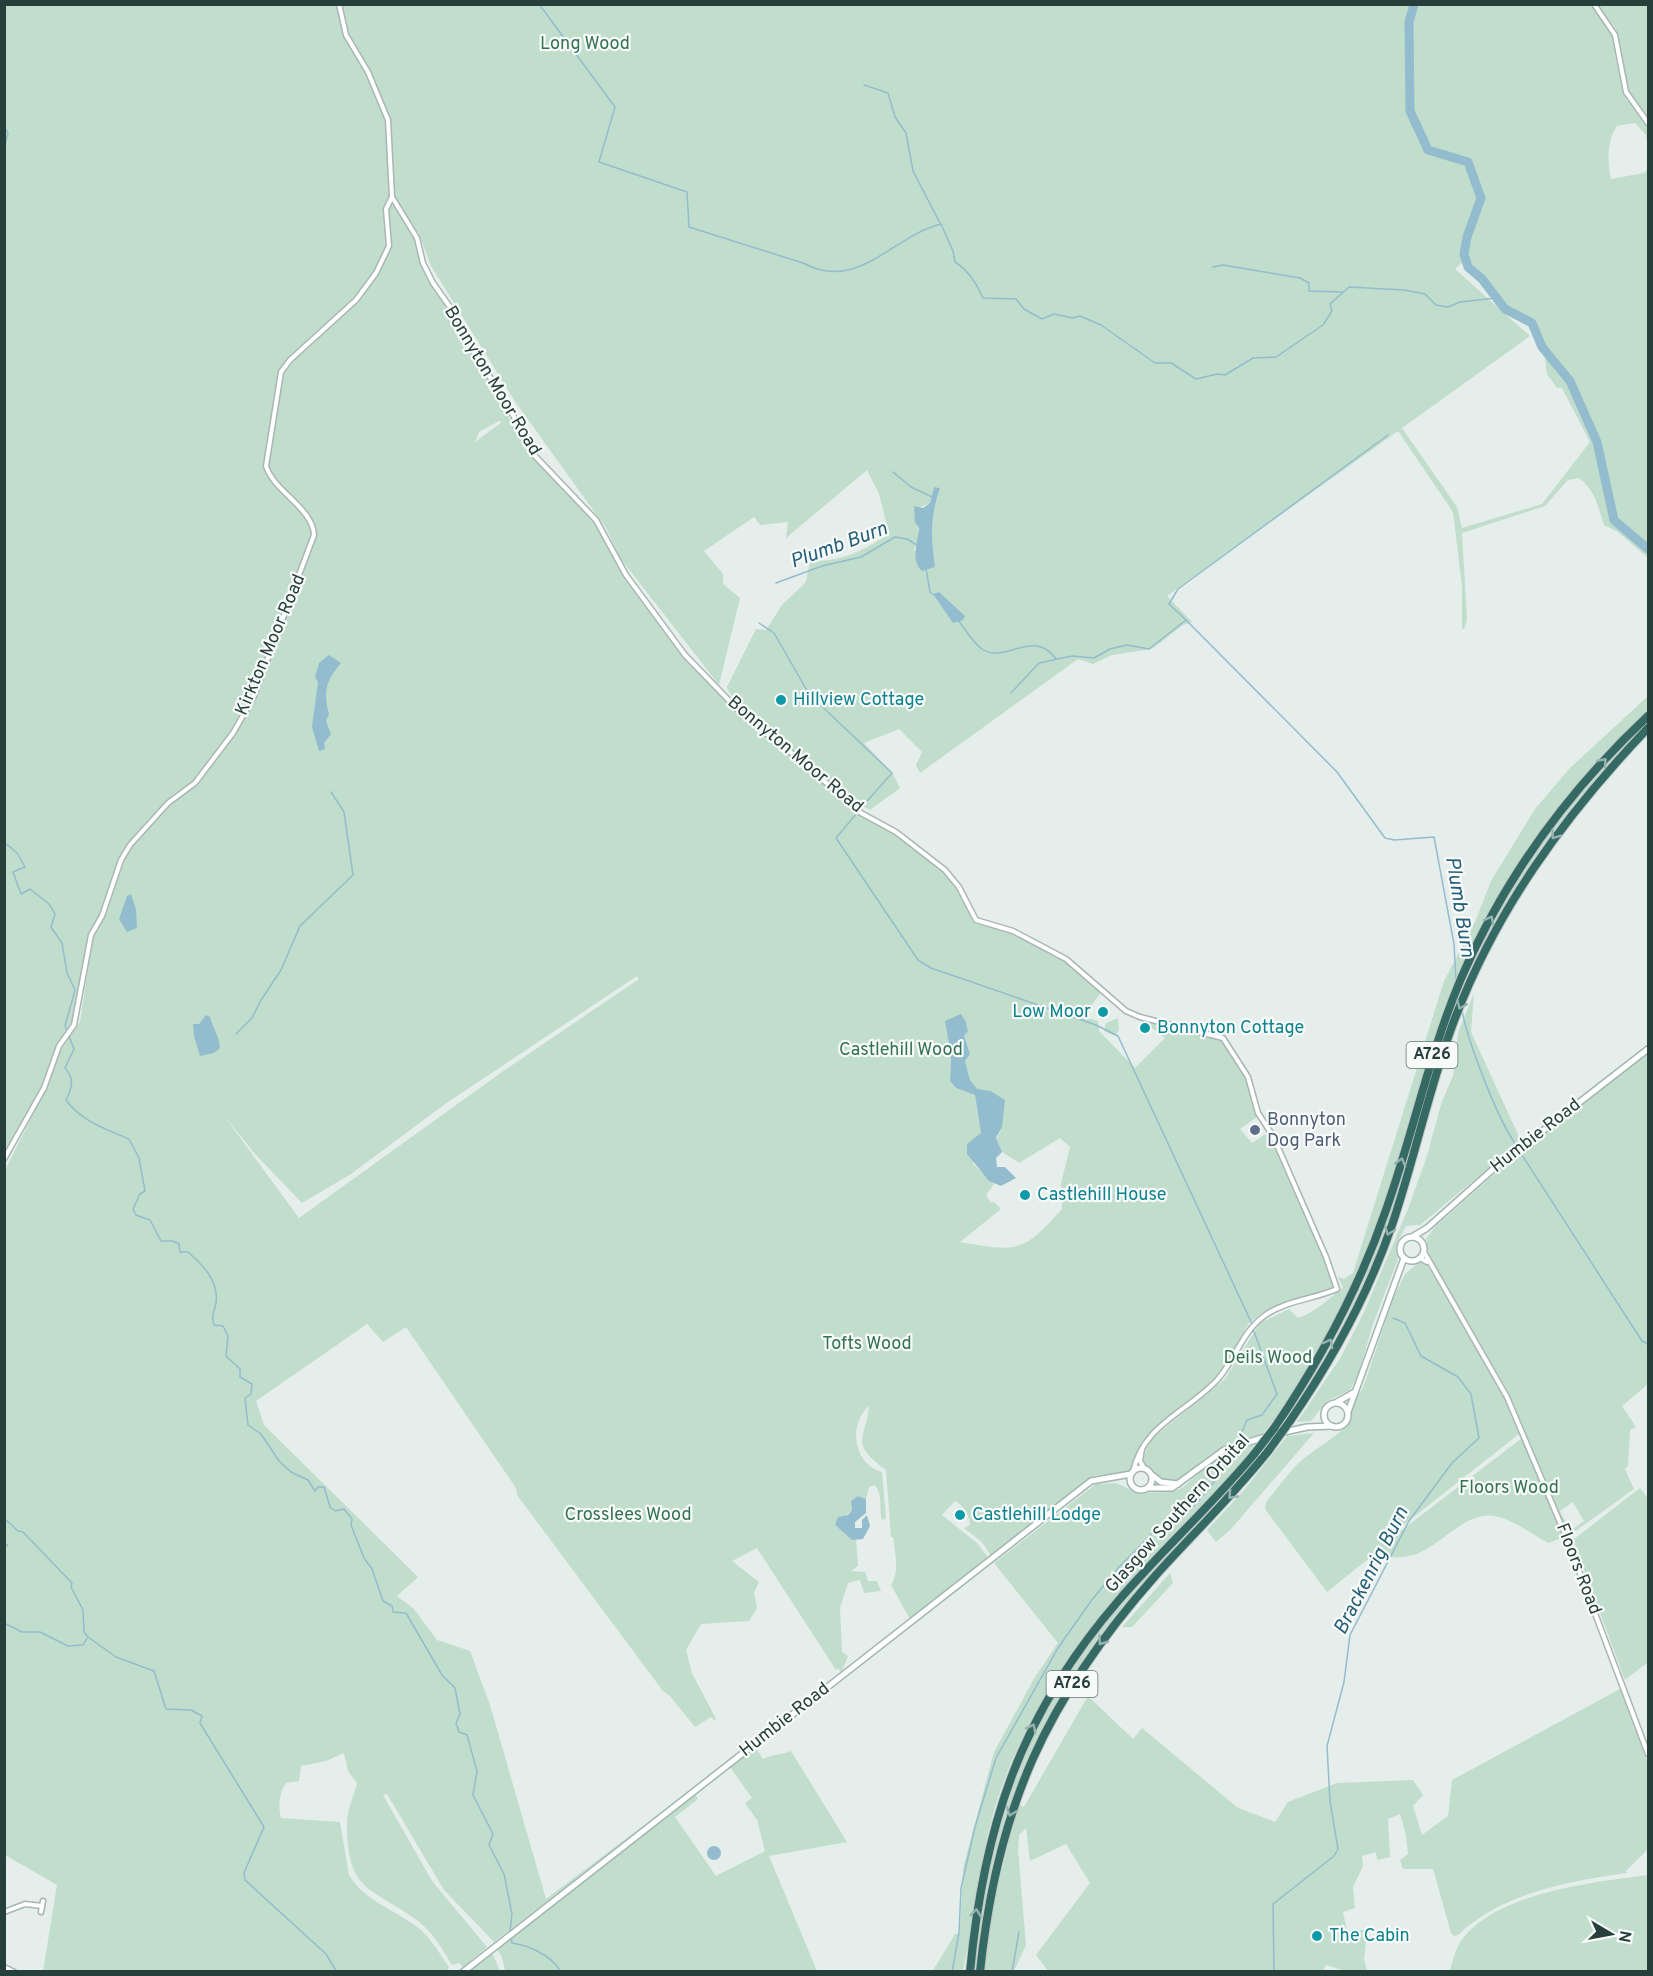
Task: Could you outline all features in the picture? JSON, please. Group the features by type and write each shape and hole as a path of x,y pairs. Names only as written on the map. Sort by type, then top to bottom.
{"highway":[{"name":"Glasgow Southern Orbital","path":"970,1971 975,1913 990,1842 1014,1768 1044,1706 1070,1664 1118,1602 1212,1504 1255,1453 1315,1367 1364,1269 1387,1207 1435,1048 1461,980 1487,925 1514,878 1553,820 1608,756 1648,716"},
{"name":"Glasgow Southern Orbital","path":"980,1971 985,1923 1008,1820 1027,1769 1056,1708 1116,1623 1157,1574 1241,1485 1269,1450 1334,1352 1371,1276 1392,1225 1452,1028 1499,922 1526,877 1565,823 1590,791 1648,728"}],"street":[{"name":"Kirkton Moor Road","path":"4,1159 44,1088 59,1046 74,1025 91,935 102,916 121,860 130,845 168,802 195,783 233,733 256,692 314,536 311,523 271,477 266,466 278,380 290,360 357,300 376,273 389,246 386,209 392,197 388,120 366,66 346,35 339,4"},
{"path":"1594,4 1615,34 1626,92 1648,123"},
{"name":"Bonnyton Moor Road","path":"392,197 417,238 423,263 433,283 455,314 469,344 535,456 596,520 626,575 685,655 735,710 861,813 896,832 945,870 959,887 976,920 1013,932 1066,959 1126,1011 1140,1017 1223,1038 1248,1077 1258,1113 1273,1136 1326,1257 1337,1289 1265,1315 1254,1324 1220,1377 1143,1443"},
{"name":"Humbie Road","path":"1412,1237 1427,1228 1491,1171 1648,1048"},
{"path":"1401,1272 1417,1259 1423,1248 1427,1228"},
{"path":"1112,1478 1131,1485 1139,1491 1148,1488 1166,1490 1179,1484 1215,1455 1234,1445 1307,1427 1344,1424 1401,1272 1404,1258 1401,1247 1405,1240 1412,1237 1419,1239 1423,1248"},
{"name":"Floors Road","path":"1423,1248 1428,1262 1507,1397 1567,1539 1648,1754"},
{"path":"1404,1258 1428,1262"},
{"path":"1307,1427 1318,1420 1325,1410 1356,1391"},
{"path":"1336,1403 1343,1405 1348,1412"},
{"path":"1325,1410 1325,1420 1332,1426"},
{"path":"1143,1443 1140,1461 1144,1468 1166,1484 1179,1484"},
{"path":"1131,1485 1136,1457 1143,1443"},
{"name":"Humbie Road","path":"463,1971 1091,1480 1112,1478 1144,1468"},
{"path":"1148,1488 1152,1482 1152,1475"},
{"path":"4,1912 25,1904 43,1904 41,1912"},
{"path":"4,1967 14,1971"}],"green space":[{"path":"4,5 1592,5 1611,30 1622,89 1627,101 1633,99 1628,90 1616,29 1598,5 1648,5 1648,152 1646,135 1635,123 1617,126 1611,138 1609,166 1611,179 1644,173 1648,169 1648,544 1609,509 1615,523 1648,551 1648,558 1618,532 1604,525 1595,499 1589,488 1579,478 1568,480 1545,506 1462,533 1467,619 1462,629 1462,587 1453,512 1398,431 1167,596 1192,622 1183,625 1152,649 1112,655 1093,664 1078,659 920,773 916,765 922,752 899,729 864,743 893,774 900,788 870,810 850,799 822,778 762,727 733,697 727,687 756,629 766,630 782,605 806,582 810,561 832,560 851,554 889,534 879,494 867,470 786,538 788,522 760,525 754,517 704,551 723,574 723,584 740,598 719,685 621,559 606,528 516,403 431,266 418,231 415,238 424,269 523,442 553,479 595,521 631,586 734,711 794,757 863,817 888,829 947,874 977,924 1010,932 1069,963 1101,992 1084,1017 1098,1021 1099,1031 1135,1068 1165,1038 1140,1019 1223,1040 1246,1077 1257,1117 1240,1129 1252,1143 1269,1132 1324,1254 1333,1287 1263,1312 1249,1323 1225,1365 1208,1386 1142,1441 1130,1472 1091,1477 991,1556 982,1542 964,1528 970,1525 968,1518 963,1508 955,1501 942,1515 977,1543 987,1556 986,1560 910,1619 891,1585 894,1580 896,1562 893,1537 891,1537 886,1470 874,1461 863,1447 862,1441 869,1406 858,1423 857,1443 865,1461 872,1468 882,1472 886,1518 882,1520 880,1498 875,1485 869,1487 866,1499 858,1496 851,1501 852,1510 835,1525 852,1540 856,1539 858,1566 851,1571 865,1572 868,1581 877,1581 881,1591 864,1593 860,1580 848,1583 840,1608 842,1652 848,1656 841,1673 838,1668 836,1670 757,1548 732,1561 759,1582 754,1593 757,1608 749,1621 701,1624 686,1650 692,1673 716,1719 715,1721 711,1717 695,1727 670,1696 663,1691 517,1495 516,1488 406,1327 383,1342 367,1324 256,1401 264,1425 418,1577 397,1596 413,1608 437,1640 470,1651 490,1705 546,1899 668,1807 494,1942 444,1890 387,1794 383,1795 432,1881 487,1947 463,1967 459,1963 452,1965 437,1941 423,1925 365,1886 357,1876 351,1863 347,1823 357,1783 348,1771 344,1753 326,1761 301,1766 299,1781 286,1783 282,1791 279,1805 281,1818 340,1822 349,1875 363,1892 421,1930 449,1967 448,1971 43,1971 57,1885 5,1855 5,1170 51,1079 56,1057 80,1022 93,936 105,916 127,853 172,801 202,779 219,756 216,754 192,783 175,793 134,837 121,857 101,912 87,941 73,1022 51,1058 42,1089 5,1154","holes":["1467,258 1502,302 1535,323 1543,343 1547,374 1557,388 1562,388 1590,442 1542,504 1462,528 1457,507 1402,428 1530,336 1455,269","499,421 502,422 475,442 479,432","934,487 940,488 932,527 935,567 914,550 918,539 919,508 930,503","637,976 639,979 502,1072 299,1218 222,1113 255,1154 302,1203 351,1174 445,1104","966,1022 968,1032 964,1034 970,1054 965,1061 970,1080 977,1090 991,1091 1002,1098 1002,1127 996,1141 1002,1152 1019,1163 1060,1138 1070,1147 1061,1183 1062,1209 1038,1234 1018,1246 1007,1248 960,1242 1001,1209 994,1202 991,1203 986,1195 994,1184 973,1164 976,1139 981,1133 975,1095 956,1088 950,1081 951,1056 946,1027"]},
{"name":"Deils Wood","path":"1648,696 1648,711 1589,773 1535,841 1489,913 1469,952 1440,1020 1378,1225 1344,1304 1303,1380 1262,1435 1222,1448 1177,1480 1163,1479 1153,1473 1142,1462 1150,1440 1225,1379 1260,1323 1289,1309 1298,1318 1311,1312 1343,1288 1338,1277 1344,1279 1353,1273 1444,981 1475,922 1491,881 1535,809 1569,769"},
{"path":"1648,721 1648,724 1593,782 1568,813 1543,846 1500,914 1465,987 1446,1036 1391,1215 1370,1270 1348,1315 1324,1360 1283,1425 1280,1425 1313,1377 1341,1327 1366,1274 1397,1190 1442,1037 1482,942 1501,907 1544,840 1620,749"},
{"path":"1474,993 1471,1032 1521,1141 1420,1225 1406,1226 1396,1245 1398,1259 1373,1324 1358,1375 1350,1390 1327,1401 1311,1421 1297,1422 1341,1357 1364,1312 1408,1209 1427,1156 1441,1104 1453,1076 1458,1033"},
{"path":"1118,1018 1119,1030 1115,1036 1104,1031 1106,1023"},
{"path":"1648,1053 1648,1384 1622,1406 1636,1427 1630,1430 1628,1466 1625,1469 1634,1489 1577,1530 1570,1531 1564,1525 1508,1391 1429,1256 1426,1239 1436,1226 1490,1178","holes":["1573,1502 1584,1521 1570,1531 1560,1511"]},
{"name":"Floors Wood","path":"1418,1263 1424,1263 1429,1268 1500,1389 1519,1434 1401,1527 1402,1530 1522,1438 1565,1537 1548,1543 1508,1520 1494,1516 1474,1518 1430,1547 1411,1556 1380,1557 1378,1551 1327,1592 1265,1509 1266,1502 1301,1461 1349,1423 1351,1409 1364,1385 1393,1299 1405,1274"},
{"path":"1314,1433 1231,1529 1216,1542 1207,1530 1245,1489 1287,1436"},
{"path":"1257,1442 1217,1491 1109,1607 1051,1686 1019,1745 1002,1786 983,1855 963,1971 932,1972 955,1934 960,1933 963,1868 994,1752 1035,1677 1058,1643 994,1563 1096,1484 1116,1483 1138,1493 1171,1492 1182,1488 1215,1459"},
{"path":"1265,1446 1267,1447 1249,1469 1113,1621 1083,1660 1058,1701 1036,1743 1018,1786 1004,1830 983,1922 977,1971 974,1972 988,1877 999,1831 1013,1786 1052,1700 1077,1660 1107,1621"},
{"path":"1640,1488 1648,1498 1648,1662 1625,1680 1573,1540"},
{"path":"1170,1573 1173,1583 1132,1627 1122,1627"},
{"path":"1620,1689 1648,1763 1648,1849 1626,1871 1627,1873 1582,1880 1537,1891 1495,1909 1454,1936 1451,1933 1433,1869 1403,1869 1400,1860 1408,1854 1400,1814 1388,1819 1390,1857 1377,1860 1376,1852 1362,1856 1363,1866 1353,1887 1355,1908 1343,1912 1347,1930 1367,1930 1364,1960 1367,1971 1345,1971 1326,1965 1322,1972 1048,1971 1036,1955 1090,1883 1066,1844 1030,1861 1026,1828 1019,1835 1018,1849 1026,1945 1014,1971 984,1972 993,1906 1018,1804 1024,1807 1088,1696 1133,1739 1142,1728 1238,1808 1275,1822 1288,1802 1337,1783 1413,1780 1423,1795 1413,1806 1422,1835 1448,1816 1452,1780"},
{"path":"755,1747 763,1759 791,1751 847,1842 769,1856 817,1971 505,1971 502,1957 496,1948 695,1794 698,1799 675,1817 716,1876 765,1851 757,1820 745,1803 752,1798 730,1767"},
{"path":"1648,1875 1648,1971 1450,1971 1463,1938 1479,1922 1500,1910 1549,1892 1602,1881"},
{"path":"492,1952 500,1971 466,1972"}],"water":[{"path":"934,487 940,488 932,527 935,567 922,571 916,562 919,528 915,522 914,506 923,508 930,503"},
{"path":"939,592 965,616 963,620 953,623 933,594"},
{"path":"329,655 341,663 327,687 326,699 329,714 326,721 331,734 324,743 325,749 319,751 312,727 318,682 315,677 319,663"},
{"path":"131,894 136,909 137,928 127,932 119,919 127,896"},
{"path":"961,1014 968,1032 964,1035 970,1054 965,1061 970,1080 977,1089 991,1091 1005,1100 1002,1127 996,1138 1002,1152 996,1158 997,1167 1005,1167 1016,1178 1001,1186 989,1181 967,1154 967,1144 981,1133 975,1095 956,1088 950,1081 951,1056 945,1021"},
{"path":"206,1015 210,1017 220,1048 214,1053 200,1056 193,1024 199,1024"},
{"path":"858,1496 866,1499 866,1513 855,1522 855,1528 862,1528 862,1520 867,1515 870,1526 863,1539 852,1540 835,1525 838,1517 848,1515 852,1510 851,1501"},
{"path":"714,1846 719,1848 721,1853 719,1858 714,1860 709,1858 707,1853 709,1848"}],"waterway":[{"path":"539,4 615,107 599,162 687,192 689,227 823,270 841,271 858,267 923,230 941,224 953,251 955,262 972,278 983,298 1016,299 1024,309 1042,319 1054,314 1073,318 1080,316 1101,325 1155,363 1171,363 1196,379 1217,374 1225,375 1253,358 1276,357 1323,325 1332,311 1330,304 1349,287 1404,290 1425,294 1436,305 1448,307 1460,302 1496,298"},
{"path":"1414,4 1409,22 1410,111 1428,150 1468,162 1481,198 1467,237 1464,254 1468,267 1482,279 1505,309 1532,323 1542,347 1570,381 1597,442 1614,520 1648,549"},
{"path":"864,85 888,93 895,117 906,133 913,171 940,223"},
{"path":"4,127 8,133 4,148"},
{"path":"1213,267 1223,265 1300,278 1309,283 1309,291 1343,292"},
{"path":"1186,620 1169,604 1178,589 1388,435"},
{"path":"893,472 911,487 932,497"},
{"name":"Plumb Burn","path":"776,583 822,566 861,557 895,537 907,539 917,545"},
{"name":"Plumb Burn","path":"926,569 930,592 934,595"},
{"name":"Plumb Burn","path":"958,620 975,643 991,653 1038,646 1047,650 1056,659"},
{"name":"Plumb Burn","path":"1011,693 1039,663 1072,656 1094,658 1110,649 1127,645 1149,649 1186,620 1337,772 1385,838 1394,840 1434,837 1454,944 1456,980"},
{"path":"759,623 774,633 809,694 892,773 860,809"},
{"path":"236,1034 252,1018 281,970 300,926 353,875 344,812 331,792"},
{"path":"857,813 836,838 918,960 931,968 1096,1025 1118,1036 1252,1324"},
{"path":"4,842 17,853 25,867 13,872 21,894 30,889 49,904 55,914 51,927 62,943 67,973 75,990 65,1026 74,1049 65,1068 72,1084 66,1100 86,1119 129,1139 139,1158 145,1191 140,1194 133,1209 136,1215 150,1220 161,1241 173,1241 179,1244 180,1252 188,1252 209,1274 216,1295 214,1325 223,1326 228,1336 226,1356 240,1369 240,1377 252,1384 251,1394 245,1398 248,1425 261,1434 279,1461 291,1472 308,1480 315,1491 318,1487 324,1487 330,1507 335,1511 344,1509 352,1519 351,1525 364,1558 372,1569 383,1601 392,1606 393,1612 406,1613 442,1675 455,1688 460,1714 456,1723 459,1732 467,1735 477,1771 473,1795 493,1834 489,1845 504,1874 512,1914 510,1932"},
{"name":"Plumb Burn","path":"1462,1011 1485,1082 1518,1148"},
{"name":"Plumb Burn","path":"1520,1152 1642,1341 1648,1344"},
{"name":"Brackenrig Burn","path":"1274,1972 1273,1904 1334,1856 1338,1849 1330,1801 1327,1746 1344,1682 1350,1635 1409,1521 1452,1463 1479,1438 1471,1394 1458,1377 1421,1356 1405,1323 1393,1318"},
{"path":"1237,1444 1247,1420 1262,1415 1277,1394 1253,1329"},
{"path":"952,1972 959,1933 961,1888 975,1827 996,1758 1058,1648 1091,1601 1119,1567 1154,1532 1165,1529 1189,1511 1212,1485 1235,1448"},
{"path":"4,1518 18,1531 23,1532 72,1583 71,1587 83,1610 84,1632 88,1637 116,1657 154,1671 166,1709 191,1710 202,1716 200,1723 264,1827 244,1873 245,1880 326,1954 337,1972"},
{"path":"4,1549 8,1544"},
{"path":"4,1623 22,1632 40,1632 68,1646 83,1645 87,1638"},
{"path":"1012,1972 1019,1932"},
{"path":"511,1937 512,1943 532,1948 550,1959 559,1969 557,1972"}],"place":[{"name":"Hillview Cottage","path":"781,700"},
{"name":"Low Moor","path":"1103,1012"},
{"name":"Bonnyton Cottage","path":"1145,1028"},
{"name":"Bonnyton Dog Park","path":"1255,1130"},
{"name":"Castlehill House","path":"1025,1195"},
{"name":"Castlehill Lodge","path":"960,1515"},
{"name":"The Cabin","path":"1317,1936"}],"park label":[{"name":"Long Wood","path":"585,44"},
{"name":"Castlehill Wood","path":"901,1050"},
{"name":"Tofts Wood","path":"867,1344"},
{"name":"Crosslees Wood","path":"628,1515"}]}
